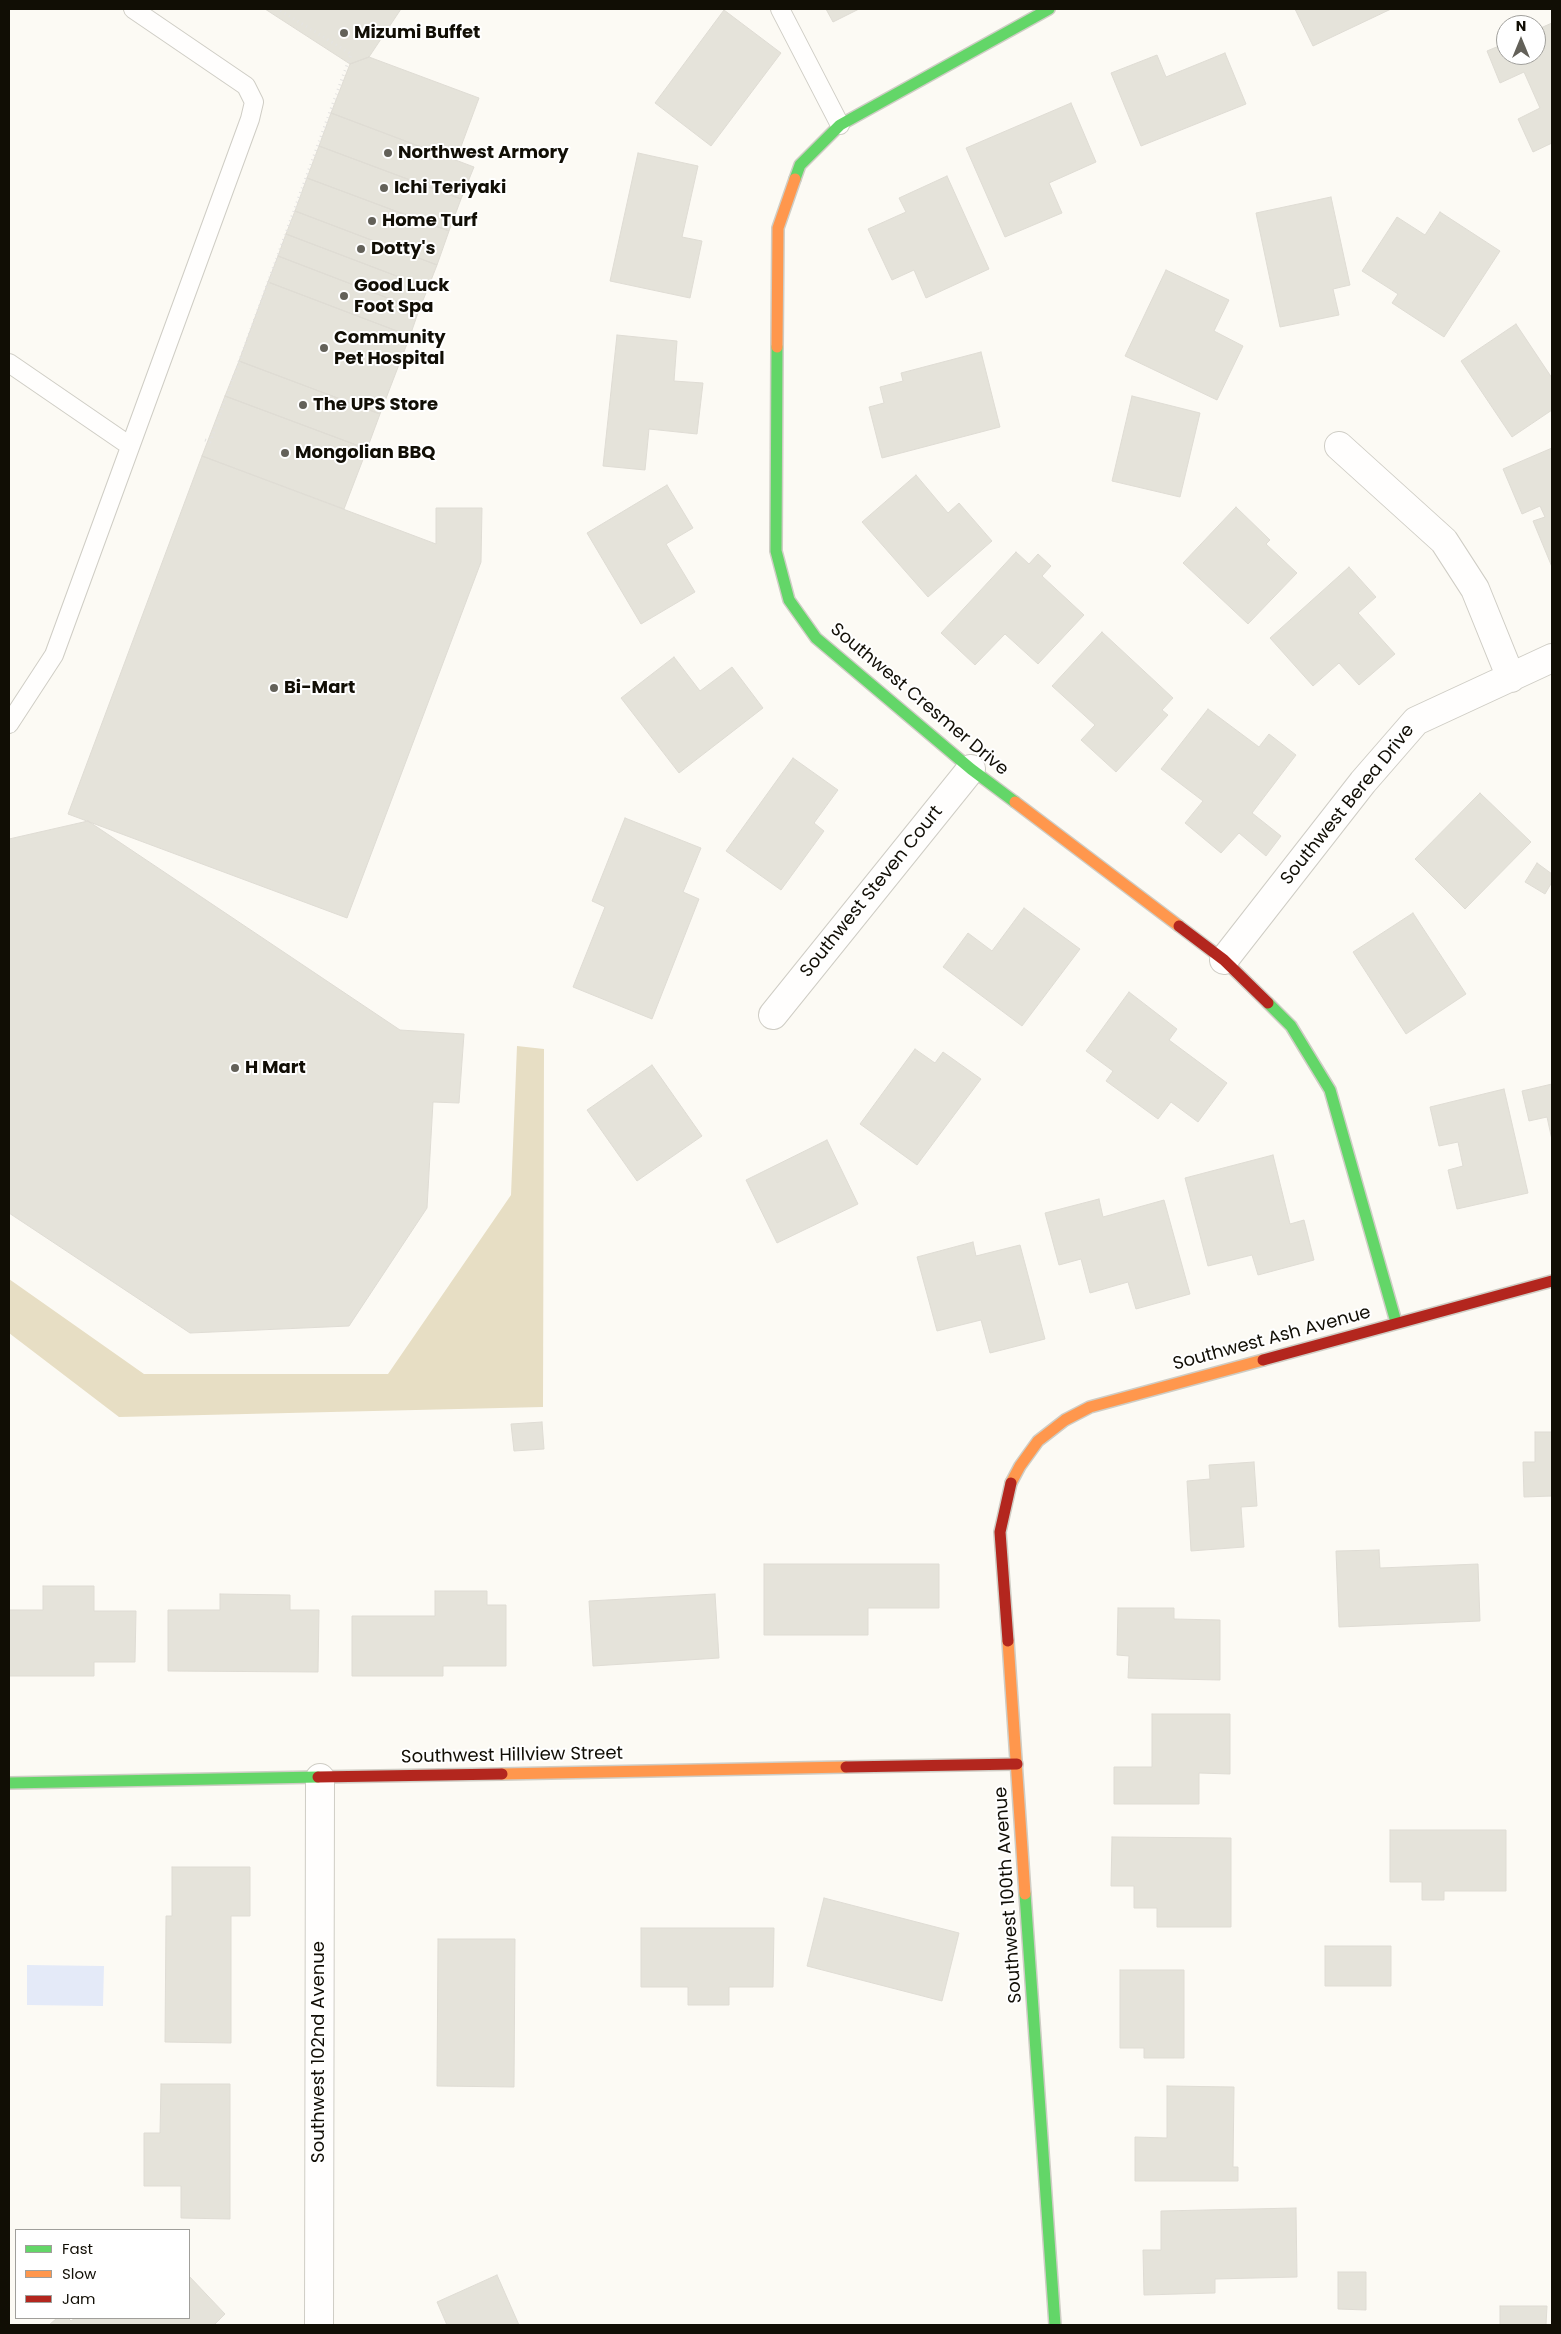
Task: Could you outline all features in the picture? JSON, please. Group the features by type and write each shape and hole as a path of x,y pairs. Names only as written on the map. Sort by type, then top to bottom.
{"street":[{"name":"Southwest Cresmer Drive","path":"1049,9 840,125 800,164 778,228 776,551 789,600 816,638 971,769 1224,960 1291,1026 1330,1090 1396,1322"},
{"path":"1339,446 1444,541 1475,589 1511,678"},
{"name":"Southwest Berea Drive","path":"1224,960 1363,782 1416,721 1552,658"},
{"name":"Southwest Steven Court","path":"773,1016 971,769"},
{"name":"Southwest Ash Avenue","path":"1020,1466 1038,1441 1065,1420 1090,1407 1552,1281"},
{"name":"Southwest 100th Avenue","path":"1020,1466 1009,1487 1000,1532 1055,2325"},
{"name":"Southwest Hillview Street","path":"9,1783 1017,1764"},
{"name":"Southwest 102nd Avenue","path":"319,2325 320,1778"}],"lane":[{"path":"9,724 54,654 250,119 254,102 246,86 133,9"},
{"path":"780,9 840,125"},
{"path":"9,363 130,446"}],"path":[{"path":"205,440 210,442 351,54 278,9"}],"shaded area":[{"path":"517,1046 544,1049 543,1407 119,1417 9,1333 9,1279 144,1374 388,1374 511,1195"},
{"path":"27,1965 104,1966 103,2006 27,2005"}],"building":[{"name":"Mizumi Buffet","path":"265,9 401,9 369,57 350,64"},
{"path":"826,9 859,9 833,22"},
{"path":"1295,9 1391,9 1313,46"},
{"path":"724,10 781,53 711,146 655,103"},
{"path":"1552,23 1552,143 1533,152 1518,119 1540,108 1524,72 1500,83 1487,51 1496,47 1496,65 1546,65 1546,26"},
{"path":"1225,53 1246,104 1141,146 1111,73 1157,55 1166,77"},
{"path":"369,57 479,98 456,160 331,113 350,64"},
{"path":"1071,103 1096,162 1049,183 1062,213 1005,237 966,148"},
{"name":"Northwest Armory","path":"331,113 474,167 461,199 319,146"},
{"name":"Ichi Teriyaki","path":"319,146 461,199 449,231 307,178"},
{"path":"638,153 698,166 682,237 702,241 690,298 610,281"},
{"path":"947,176 989,269 926,298 914,270 892,280 868,229 906,212 899,198"},
{"name":"Home Turf","path":"307,178 449,231 437,265 295,211"},
{"path":"1331,197 1350,285 1333,289 1339,315 1280,327 1256,213"},
{"name":"Dotty's","path":"295,211 437,265 428,288 286,234"},
{"path":"1440,212 1500,251 1444,337 1392,303 1398,294 1362,271 1397,217 1425,235"},
{"path":"286,234 428,288 419,310 278,256"},
{"name":"Good Luck Foot Spa","path":"278,256 419,310 410,336 268,282"},
{"path":"1166,270 1229,300 1214,331 1243,346 1217,400 1125,356"},
{"name":"Community Pet Hospital","path":"268,282 410,336 380,414 239,361"},
{"path":"1516,324 1552,378 1552,410 1512,437 1461,361"},
{"path":"617,335 677,341 674,381 703,383 697,434 649,429 645,470 603,466"},
{"path":"981,352 1000,427 882,458 869,407 884,403 880,387 903,381 901,373"},
{"name":"The UPS Store","path":"239,361 380,414 367,449 225,396"},
{"name":"Mongolian BBQ","path":"225,396 367,449 344,509 202,456"},
{"path":"1132,396 1200,413 1180,497 1112,481"},
{"path":"1552,448 1552,567 1533,521 1545,517 1540,506 1522,514 1503,469"},
{"name":"Bi-Mart","path":"202,456 436,544 436,508 482,508 481,562 347,918 68,814"},
{"path":"916,475 948,513 959,503 992,541 928,597 862,522"},
{"path":"667,485 693,528 666,544 695,592 641,624 587,533"},
{"path":"1236,507 1270,540 1266,544 1297,573 1248,624 1183,563"},
{"path":"1016,552 1029,564 1038,554 1051,566 1042,576 1084,615 1038,664 1005,634 975,665 941,633"},
{"path":"1349,567 1376,597 1358,613 1395,654 1359,685 1339,663 1313,686 1270,638"},
{"path":"1102,632 1173,698 1162,710 1168,715 1116,772 1081,740 1095,725 1052,686"},
{"path":"674,657 700,691 732,667 763,708 679,773 621,698"},
{"path":"1208,709 1259,747 1269,734 1296,755 1252,813 1281,836 1266,856 1239,833 1221,853 1185,823 1203,801 1161,769"},
{"path":"793,758 838,790 814,823 824,831 781,890 726,851"},
{"path":"1480,793 1531,842 1465,909 1415,859"},
{"path":"625,818 701,848 683,892 699,899 652,1019 573,987 605,907 592,901"},
{"name":"H Mart","path":"88,821 400,1030 464,1034 459,1103 433,1102 427,1208 349,1326 190,1333 9,1213 9,839"},
{"path":"1537,863 1552,874 1552,882 1545,894 1525,882"},
{"path":"1024,908 1080,949 1022,1026 943,967 968,933 992,951"},
{"path":"1413,913 1466,994 1406,1034 1353,952"},
{"path":"1129,992 1177,1029 1169,1040 1227,1083 1198,1122 1171,1102 1158,1119 1106,1081 1113,1071 1086,1051"},
{"path":"915,1049 935,1063 943,1052 981,1079 917,1165 860,1124"},
{"path":"652,1065 702,1136 637,1181 587,1110"},
{"path":"1552,1084 1552,1140 1547,1117 1529,1121 1522,1091"},
{"path":"1504,1089 1528,1193 1457,1209 1448,1170 1463,1166 1458,1142 1439,1146 1430,1107"},
{"path":"827,1140 858,1204 777,1243 746,1180"},
{"path":"1273,1155 1290,1224 1304,1220 1314,1260 1258,1275 1252,1255 1208,1266 1185,1178"},
{"path":"1099,1199 1103,1217 1164,1200 1190,1294 1136,1309 1128,1282 1090,1293 1081,1259 1059,1265 1045,1213"},
{"path":"973,1242 976,1256 1020,1245 1045,1339 990,1353 981,1320 937,1331 917,1257"},
{"path":"542,1422 544,1449 514,1451 511,1424"},
{"path":"1535,1432 1552,1432 1552,1496 1524,1497 1523,1462 1535,1462"},
{"path":"1254,1462 1257,1506 1241,1507 1244,1547 1191,1551 1187,1481 1210,1479 1209,1465"},
{"path":"1379,1550 1380,1568 1478,1564 1480,1621 1339,1627 1336,1551"},
{"path":"764,1564 939,1564 939,1608 868,1608 868,1635 764,1635"},
{"path":"43,1586 94,1586 94,1611 136,1611 135,1662 94,1662 94,1676 9,1676 9,1610 43,1610"},
{"path":"435,1591 487,1591 487,1605 506,1605 506,1666 443,1666 443,1676 352,1676 352,1616 435,1616"},
{"path":"220,1594 290,1595 290,1610 319,1610 318,1672 168,1671 168,1610 220,1610"},
{"path":"715,1594 719,1658 593,1666 589,1601"},
{"path":"1118,1608 1174,1608 1174,1619 1220,1620 1220,1680 1128,1678 1129,1656 1117,1655"},
{"path":"1152,1714 1230,1714 1230,1774 1199,1773 1199,1804 1114,1804 1114,1767 1152,1767"},
{"path":"1390,1830 1506,1830 1506,1891 1444,1891 1444,1900 1422,1900 1422,1882 1390,1882"},
{"path":"1112,1837 1231,1838 1231,1927 1157,1927 1157,1908 1134,1908 1134,1886 1111,1886"},
{"path":"172,1867 250,1867 250,1916 231,1916 231,2043 165,2042 166,1916 172,1916"},
{"path":"824,1898 959,1933 942,2001 807,1966"},
{"path":"641,1928 774,1928 773,1987 729,1987 729,2005 688,2005 688,1987 641,1987"},
{"path":"438,1939 515,1939 514,2087 437,2086"},
{"path":"1325,1946 1391,1946 1391,1986 1325,1986"},
{"path":"1120,1970 1184,1970 1184,2058 1144,2058 1144,2048 1120,2048"},
{"path":"161,2084 230,2084 230,2219 181,2218 181,2186 144,2186 144,2133 160,2133"},
{"path":"1167,2086 1234,2087 1233,2167 1238,2167 1238,2181 1135,2181 1135,2137 1167,2138"},
{"path":"1296,2208 1297,2277 1215,2279 1215,2293 1144,2295 1143,2250 1161,2250 1161,2211"},
{"path":"1338,2272 1366,2272 1366,2310 1338,2309"},
{"path":"497,2275 519,2325 447,2325 437,2302"},
{"path":"190,2277 225,2314 214,2325 49,2325 56,2319 69,2319 71,2321 74,2319 190,2319"},
{"path":"1500,2306 1547,2306 1546,2325 1500,2325"}],"traffic: fast":[{"path":"795,179 800,165 840,125 1049,9"},
{"path":"777,347 776,551 789,600 816,638 971,769 1015,802"},
{"path":"1268,1003 1291,1026 1330,1090 1396,1322"},
{"path":"9,1783 318,1777"},
{"path":"1025,1894 1055,2325"}],"traffic: slow":[{"path":"777,347 778,228 795,179"},
{"path":"1015,802 1179,926"},
{"path":"1011,1483 1020,1466 1038,1441 1065,1420 1090,1407 1263,1360"},
{"path":"1008,1641 1025,1894"},
{"path":"502,1774 846,1767"}],"traffic: jam":[{"path":"1179,926 1224,960 1268,1003"},
{"path":"1263,1360 1552,1281"},
{"path":"1008,1641 1000,1532 1011,1483"},
{"path":"846,1767 1017,1764"},
{"path":"318,1777 502,1774"}],"place":[{"name":"Mizumi Buffet","path":"344,33"},
{"name":"Northwest Armory","path":"388,153"},
{"name":"Ichi Teriyaki","path":"384,188"},
{"name":"Home Turf","path":"372,221"},
{"name":"Dotty's","path":"361,249"},
{"name":"Good Luck Foot Spa","path":"344,296"},
{"name":"Community Pet Hospital","path":"324,348"},
{"name":"The UPS Store","path":"303,405"},
{"name":"Mongolian BBQ","path":"285,453"},
{"name":"Bi-Mart","path":"274,688"},
{"name":"H Mart","path":"235,1068"}]}
